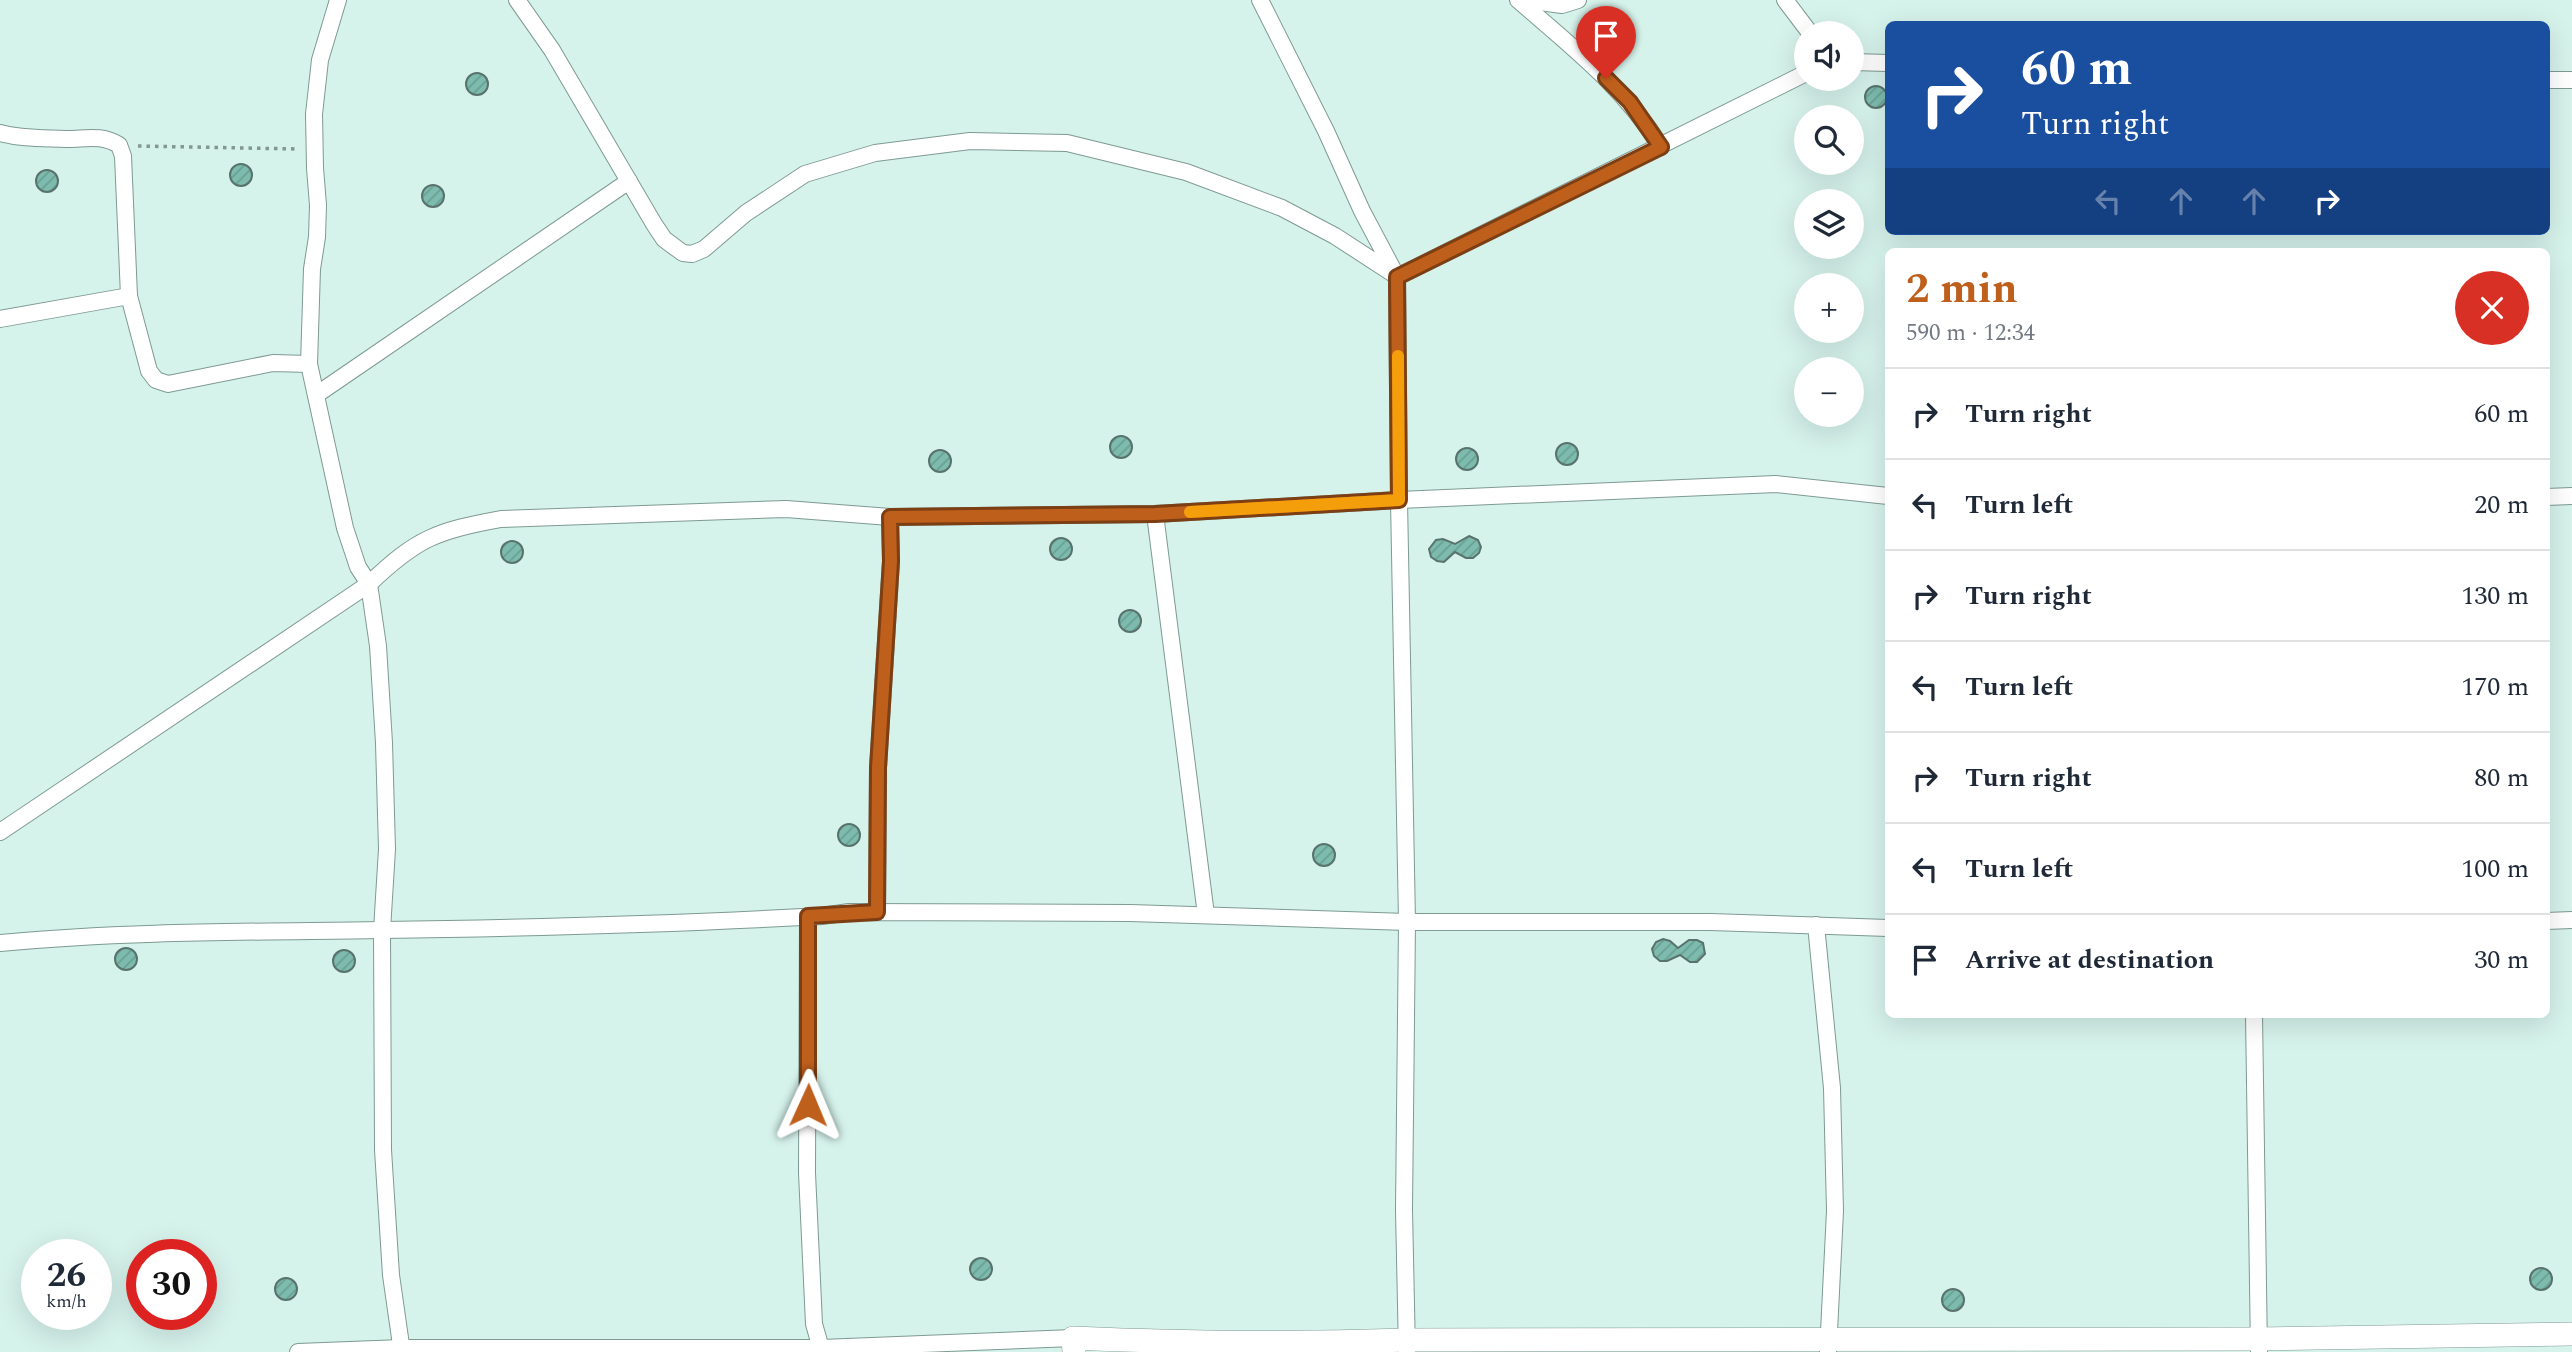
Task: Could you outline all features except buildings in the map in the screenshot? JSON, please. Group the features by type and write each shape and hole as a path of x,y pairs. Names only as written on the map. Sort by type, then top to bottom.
{"street":[{"path":"338,0 320,60 314,114 318,205 312,269 309,363 345,528 358,567 369,584 378,646 387,849 382,930 383,1150 391,1275 402,1350"},
{"path":"517,0 552,50 664,239 683,253 692,254 704,249 746,213 805,174 875,153 970,141 1068,143 1186,172 1282,208 1335,236 1397,277"},
{"path":"1260,0 1331,141 1362,211 1397,277 1407,922 1404,1210 1407,1346"},
{"path":"1518,0 1630,102 1661,147"},
{"path":"1525,0 1562,5 1578,0"},
{"path":"1785,0 1802,21"},
{"path":"1864,62 1885,63"},
{"path":"1397,277 1794,79"},
{"path":"2550,80 2572,80"},
{"path":"0,134 36,138 97,137 110,139 119,145 123,156 130,296 144,358 156,380 167,384 273,363 309,363"},
{"path":"316,395 629,181"},
{"path":"0,319 130,296"},
{"path":"0,832 369,584 398,556 425,539 454,527 501,519 786,509 890,517 1155,514 1399,500 1776,484 1885,496"},
{"path":"2550,497 2572,496"},
{"path":"1155,514 1206,915"},
{"path":"877,912 878,768 891,561 890,517"},
{"path":"0,943 179,932 382,930 877,912 1206,915 1407,922 1710,922 1885,928"},
{"path":"808,916 807,1173 814,1324 822,1350"},
{"path":"2550,921 2572,920"},
{"path":"1816,925 1832,1088 1835,1211 1827,1346"},
{"path":"2254,1018 2259,1345"},
{"path":"299,1352 822,1350 1195,1344 2259,1345 2572,1334"}],"path":[{"path":"119,145 315,149"}],"slow traffic":[{"path":"1190,512 1399,500 1398,356"}],"route":[{"path":"808,1105 808,916 877,912 878,768 891,561 890,517 1155,514 1399,500 1397,277 1661,147 1630,102 1606,78"}]}
